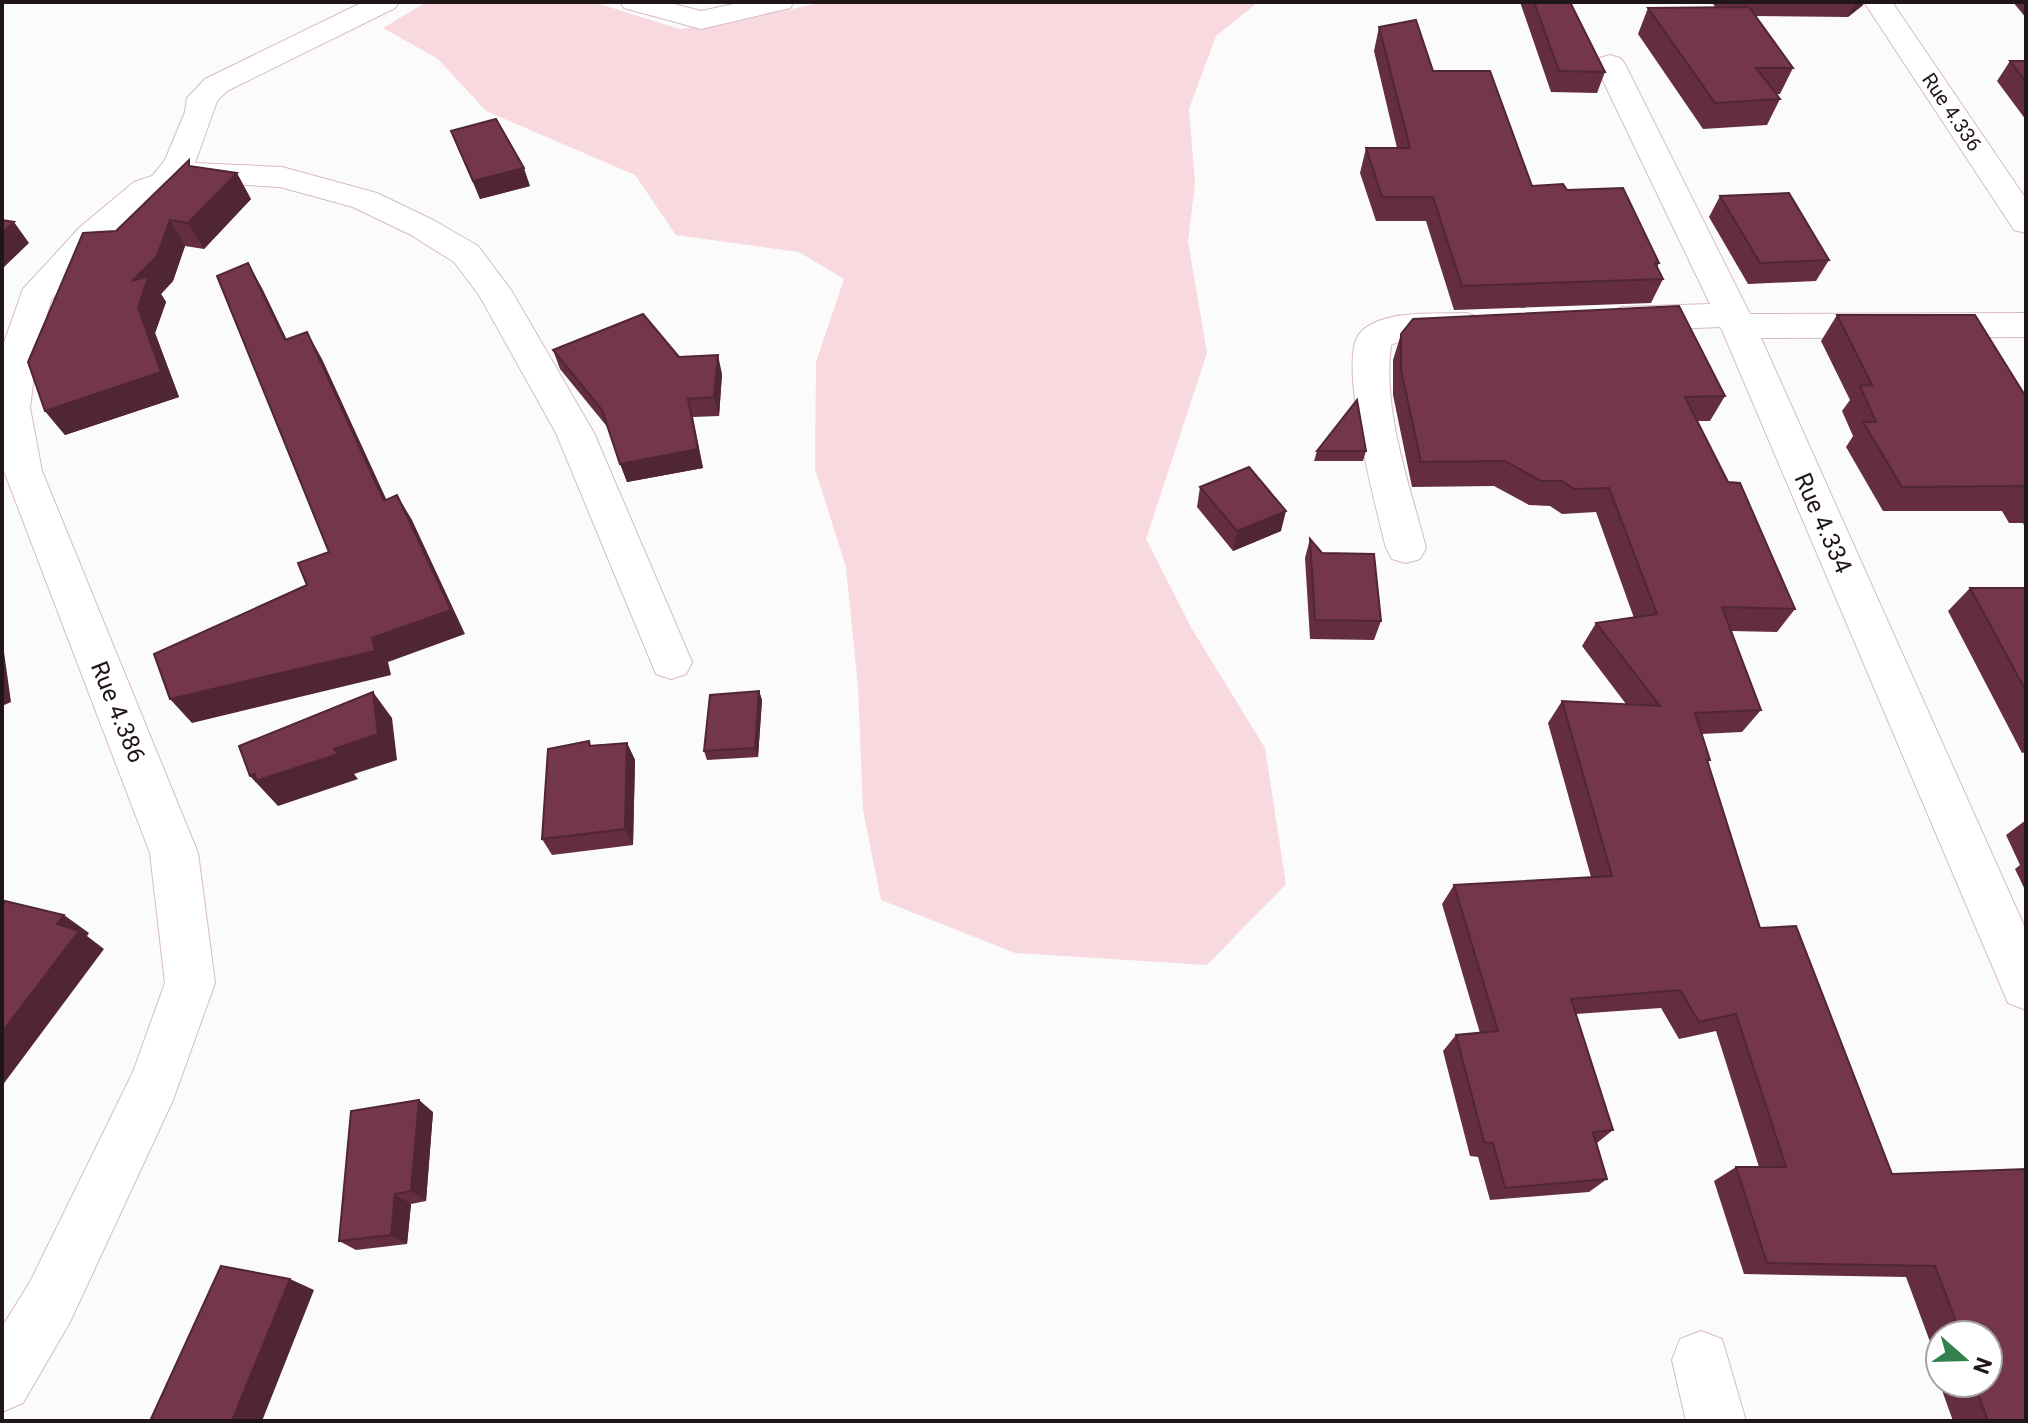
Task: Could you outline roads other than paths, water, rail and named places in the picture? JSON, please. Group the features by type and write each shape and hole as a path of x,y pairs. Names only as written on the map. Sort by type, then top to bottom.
{"street":[{"name":"Rue 4.386","path":"2,1382 50,1302 155,1082 190,983 174,853 12,475 11,408 19,351 35,297 92,234 145,189 163,183 180,162 200,112 202,98 216,85 385,2"},
{"path":"634,2 701,20 780,2"},
{"name":"Rue 4.336","path":"1878,2 2026,223"},
{"name":"Rue 4.334","path":"1610,64 1735,321 2026,986"},
{"path":"163,183 197,172 282,177 365,200 423,228 466,254 494,290 575,433 671,662"},
{"path":"1590,320 2026,325"},
{"path":"1406,548 1378,421 1369,355 1374,339 1400,327 1495,324"},
{"path":"1701,1360 1716,1421"}]}
